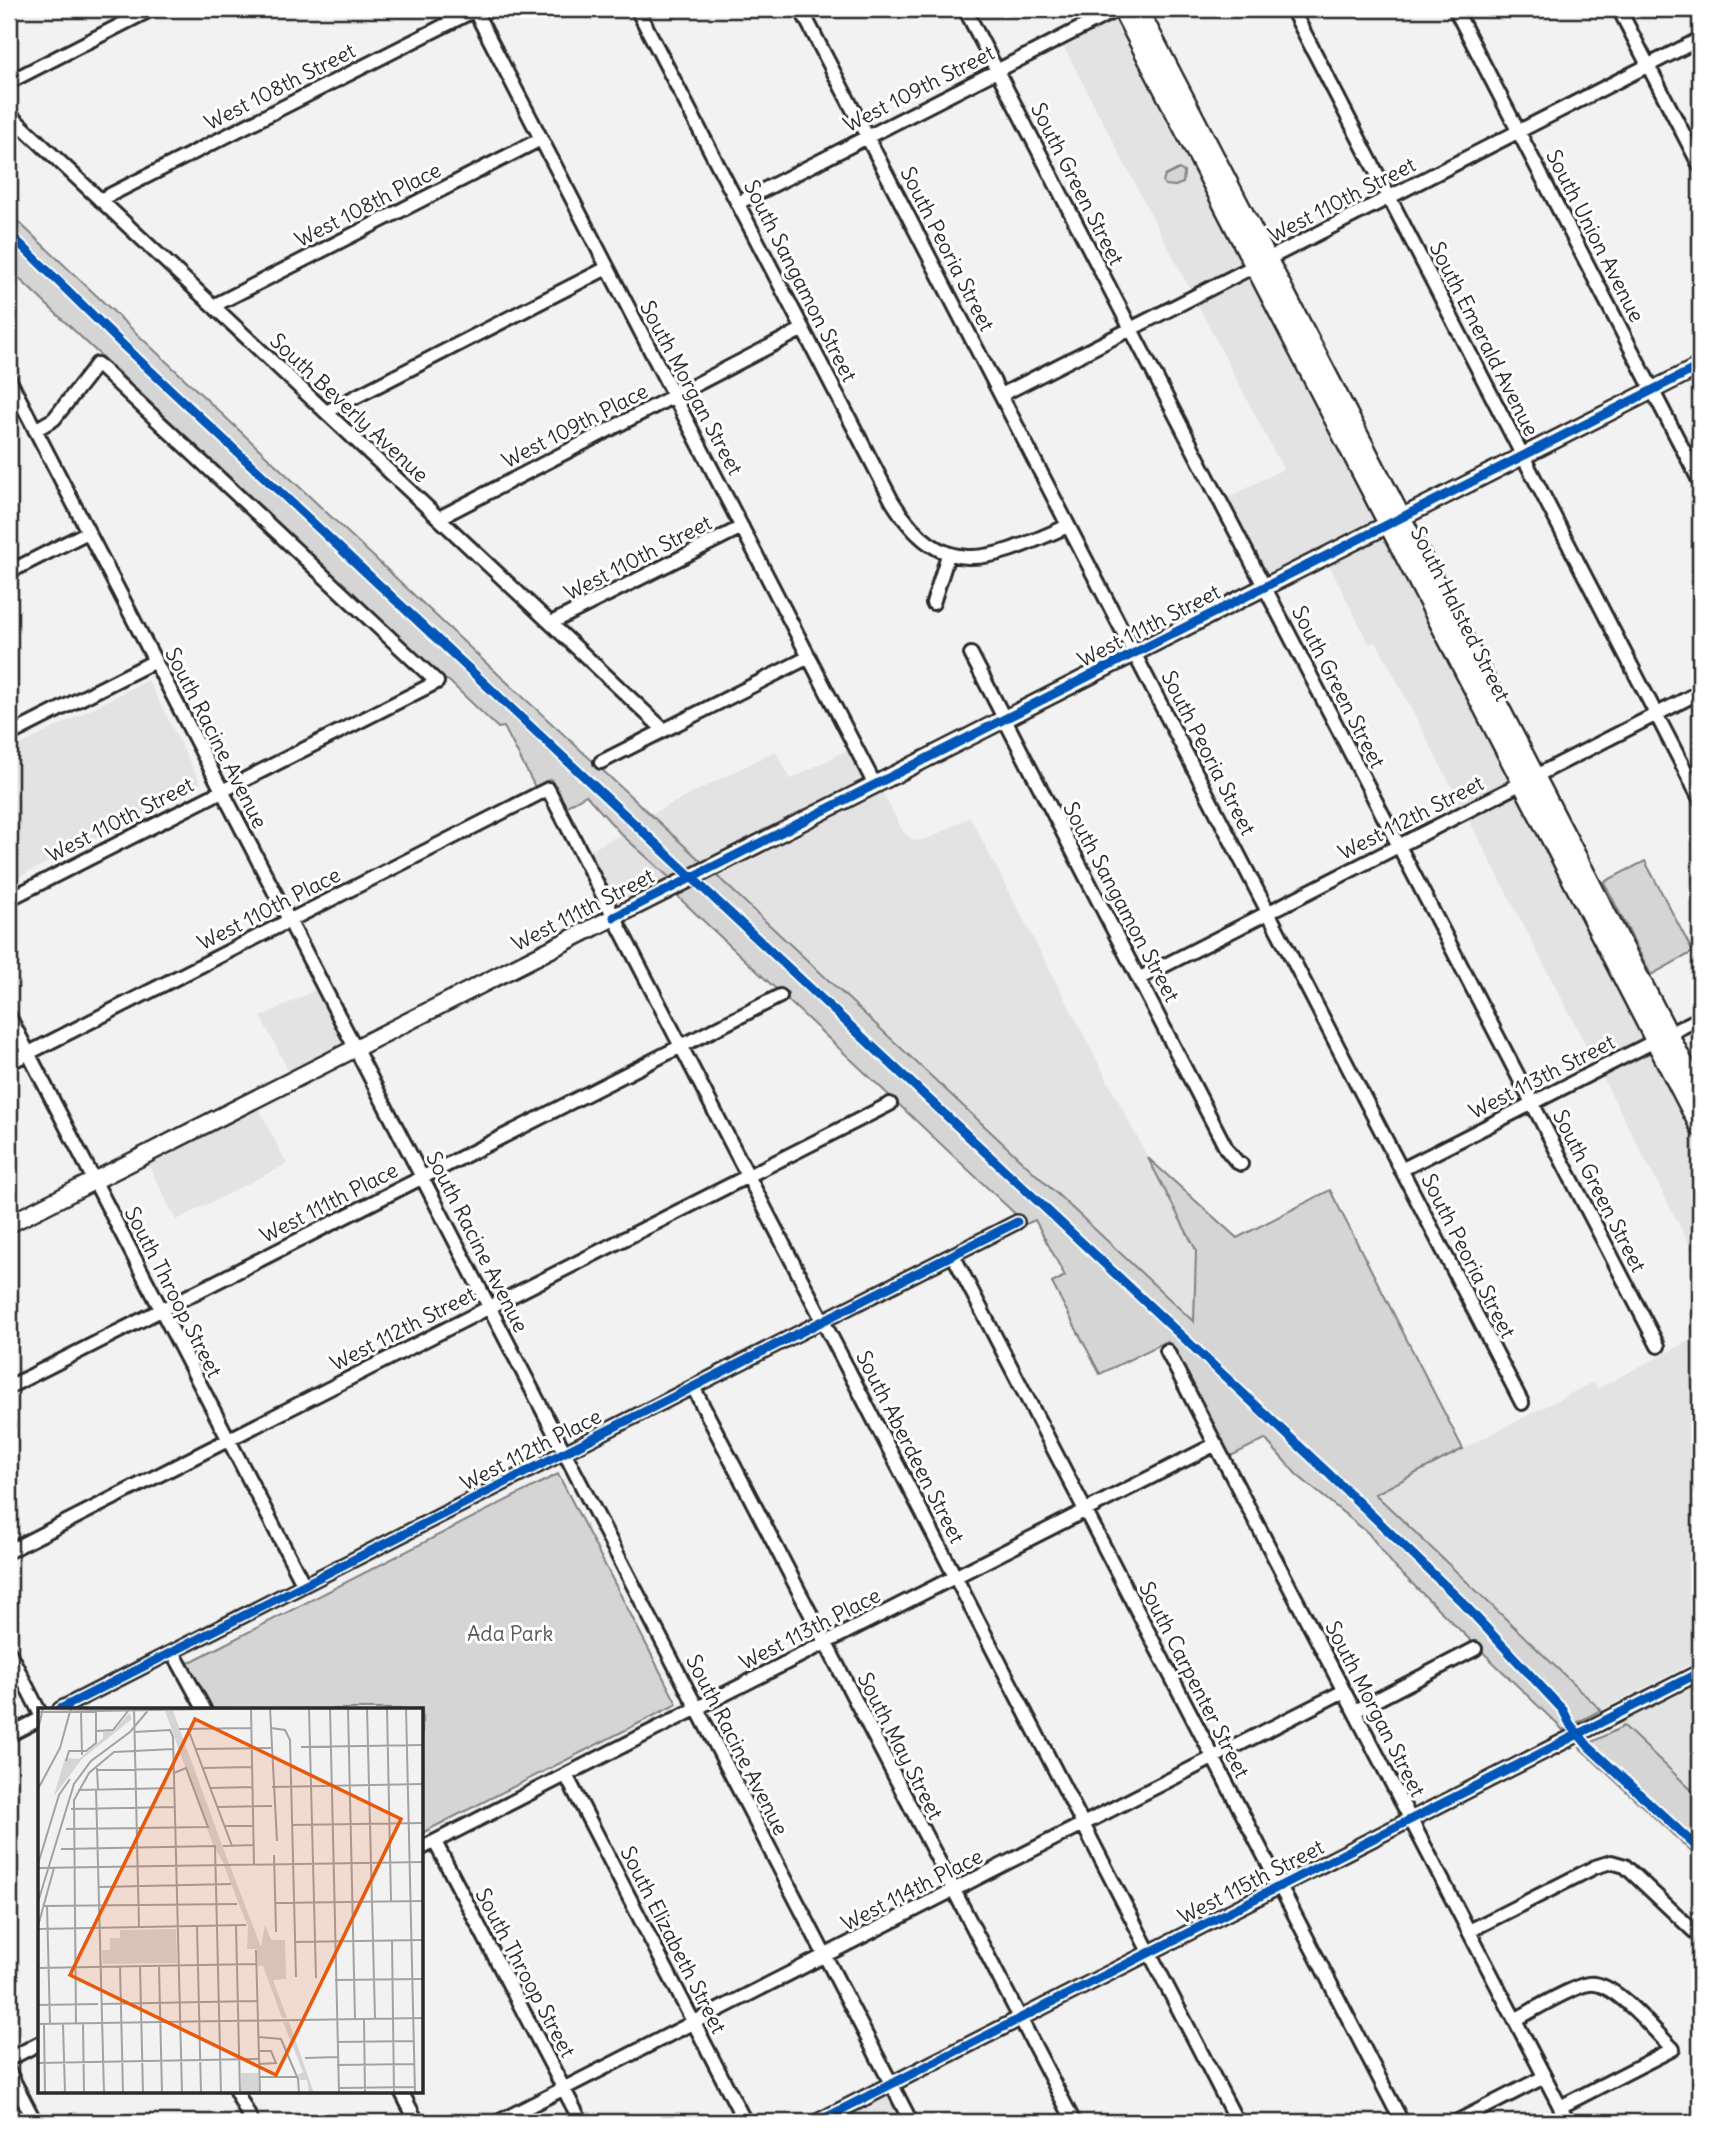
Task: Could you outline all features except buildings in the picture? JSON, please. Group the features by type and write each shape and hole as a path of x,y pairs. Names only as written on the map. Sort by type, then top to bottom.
{"main road":[{"name":"South Halsted Street","path":"1120,9 1261,262"},
{"name":"South Halsted Street","path":"1138,9 1261,262 1662,1037 1700,1127"},
{"name":"West 111th Street","path":"9,1224 1700,366"},
{"name":"South Halsted Street","path":"1662,1037 1700,1095"}],"street":[{"name":"South Morgan Street","path":"475,9 875,785"},
{"name":"West 108th Street","path":"100,200 475,9"},
{"name":"South Sangamon Street","path":"637,9 896,508 919,536 948,555"},
{"name":"South Peoria Street","path":"801,9 1522,1403"},
{"name":"South Green Street","path":"965,9 1658,1346"},
{"name":"West 109th Street","path":"738,203 1120,9"},
{"name":"South Emerald Avenue","path":"1292,9 1700,799"},
{"name":"South Union Avenue","path":"1455,9 1700,482"},
{"path":"1619,9 1700,166"},
{"path":"9,82 148,10"},
{"name":"West 110th Street","path":"1001,395 1700,39"},
{"name":"South Beverly Avenue","path":"9,114 664,730"},
{"name":"West 108th Place","path":"213,306 541,139"},
{"path":"326,412 607,268"},
{"name":"West 109th Place","path":"439,518 803,329"},
{"name":"West 110th Street","path":"9,899 437,682 97,363 54,419 35,430"},
{"name":"South Racine Avenue","path":"9,379 911,2122"},
{"path":"9,410 21,404"},
{"path":"933,603 948,555 978,557 999,554 1068,526"},
{"name":"West 110th Street","path":"551,623 742,527"},
{"path":"9,572 88,531"},
{"name":"South Sangamon Street","path":"971,654 1227,1150 1241,1164"},
{"path":"601,762 809,657"},
{"path":"9,735 155,661"},
{"name":"West 112th Street","path":"1140,978 1700,692"},
{"name":"South Aberdeen Street","path":"548,789 1237,2122"},
{"name":"West 110th Place","path":"9,1063 548,789"},
{"name":"West 111th Place","path":"9,1387 780,996"},
{"name":"South Throop Street","path":"9,1016 304,1585"},
{"name":"West 113th Street","path":"1402,1170 1700,1018"},
{"name":"West 112th Street","path":"9,1551 890,1104"},
{"name":"West 112th Place","path":"62,1708 1017,1222"},
{"name":"South Carpenter Street","path":"953,1255 1402,2122"},
{"name":"South Morgan Street","path":"1167,1350 1568,2122"},
{"name":"South May Street","path":"693,1387 1074,2122"},
{"name":"West 113th Place","path":"424,1847 1216,1444"},
{"path":"1354,1711 1475,1649"},
{"path":"173,1651 203,1708"},
{"path":"9,1652 38,1709"},
{"name":"West 115th Street","path":"817,2122 1700,1672"},
{"name":"West 114th Place","path":"498,2122 1344,1691"},
{"path":"9,1735 38,1720"},
{"name":"South Elizabeth Street","path":"566,1775 746,2122"},
{"name":"South Throop Street","path":"435,1842 582,2122"},
{"path":"1469,1931 1595,1867 1611,1862 1625,1866 1700,1937"},
{"path":"1515,2020 1583,1985 1600,1984 1614,1991 1673,2049 1560,2107"},
{"path":"9,2059 38,2044"},
{"path":"9,2072 35,2122"},
{"path":"1456,2122 1544,2077"},
{"path":"237,2092 252,2122"},
{"path":"402,2092 417,2122"}],"shaded area":[{"path":"1115,18 1376,519 1261,578 1222,501 1283,469 1063,45"},
{"path":"1385,536 1700,1146 1700,1265 1376,641 1369,644 1329,565"},
{"path":"148,680 201,784 9,882 9,751"},
{"path":"853,747 868,778 702,862 650,815 775,751 791,779"},
{"path":"882,792 904,833 915,841 930,838 970,817 1196,1250 1194,1322 716,875"},
{"path":"621,834 670,878 611,909 583,854"},
{"path":"323,986 351,1041 289,1072 261,1017"},
{"path":"259,1109 287,1164 176,1220 148,1164"},
{"path":"1700,1335 1700,1659 1601,1710 1375,1494 1593,1382 1597,1389"},
{"path":"1700,1681 1700,1798 1619,1721"},
{"path":"892,2093 907,2122 836,2122"}],"green space":[{"path":"1179,169 1184,172 1183,183 1165,185 1165,176"},
{"path":"9,213 484,661 702,862 670,878 621,834 586,795 565,807 551,779 535,787 504,727 498,728 449,681 442,678 9,269"},
{"path":"1645,861 1693,952 1651,975 1604,882"},
{"path":"716,875 1194,1322 1196,1250 1148,1158 1237,1238 1330,1190 1463,1449 1375,1494 1601,1710 1563,1730 1395,1567 1368,1533 1297,1475 1265,1439 1229,1457 1167,1341 1100,1374 1052,1283 1065,1276 1035,1220 1026,1224 676,895"},
{"name":"Ada Park","path":"558,1474 677,1704 424,1832 424,1708 211,1708 188,1663"},
{"path":"1624,1726 1700,1798 1700,1860 1580,1748"}],"cycle path":[{"path":"9,233 124,346 1327,1472 1461,1601 1563,1710 1570,1724 1589,1747 1700,1850"},
{"path":"614,917 1700,366"},
{"path":"62,1708 1017,1222"},
{"path":"817,2122 1700,1672"}]}
